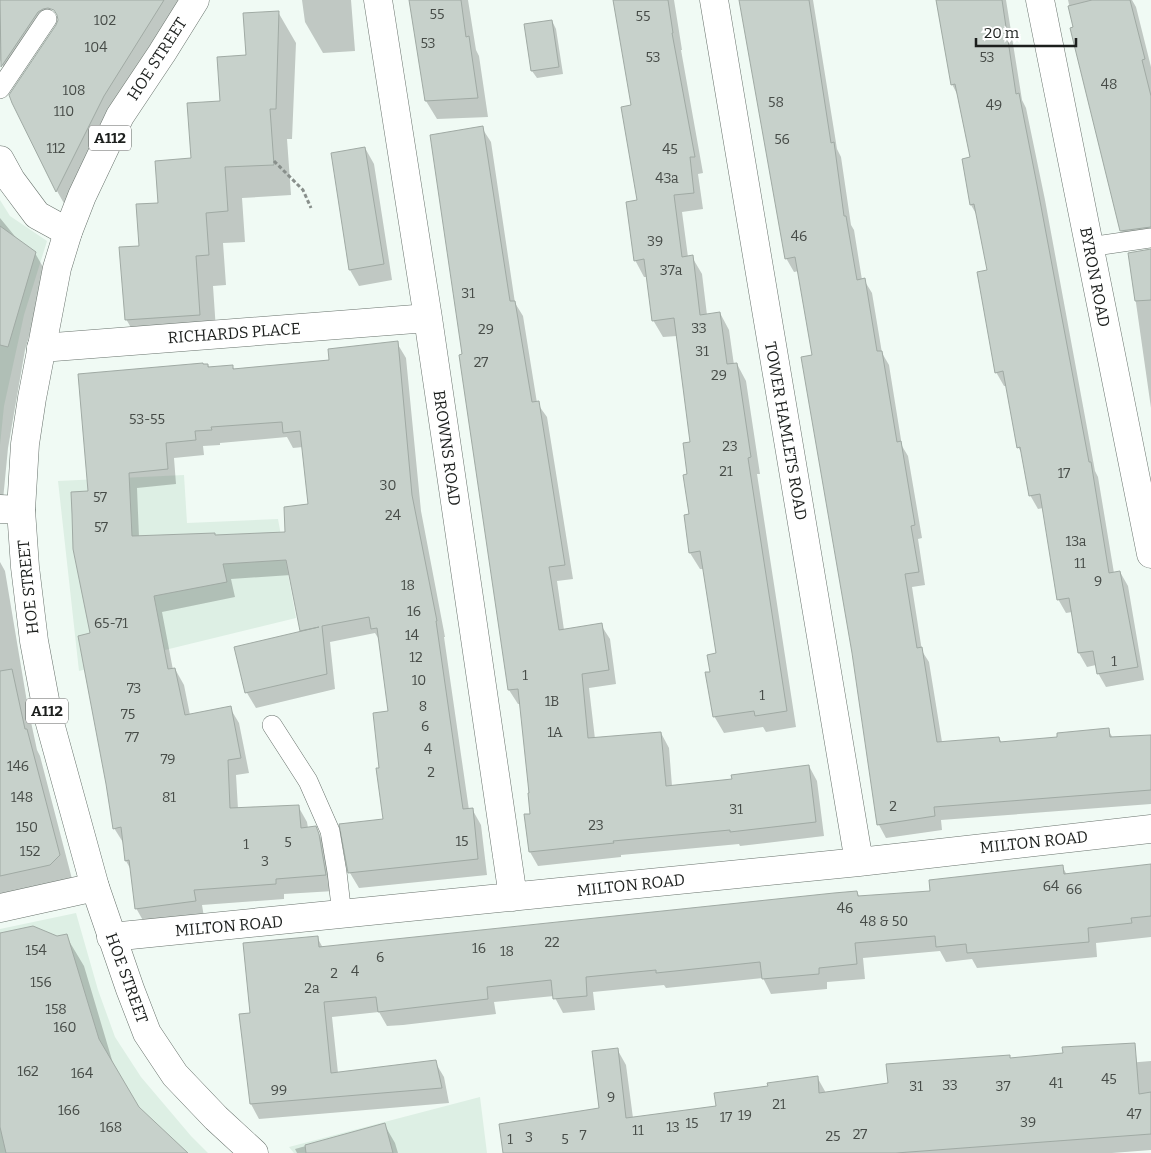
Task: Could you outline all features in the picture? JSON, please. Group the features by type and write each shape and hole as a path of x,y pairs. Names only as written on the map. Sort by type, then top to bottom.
{"street":[{"name":"HOE STREET","path":"195,0 120,116 82,196 68,232 57,268 10,510 25,567 34,641 48,716 94,887 147,1033 175,1075 216,1118 254,1153"},
{"name":"BROWNS ROAD","path":"378,0 428,318 513,897"},
{"name":"TOWER HAMLETS ROAD","path":"714,0 859,862"},
{"name":"BYRON ROAD","path":"1040,0 1151,554"},
{"path":"0,160 11,180 37,215 68,232"},
{"name":"RICHARDS PLACE","path":"41,348 428,318"},
{"name":"MILTON ROAD","path":"112,937 859,862 1151,829"},
{"path":"0,908 94,887"}],"lane":[{"path":"0,89 47,19"},
{"path":"1089,247 1151,238"},
{"path":"272,725 308,781 330,831 342,915"}],"path":[{"path":"274,161 303,190 311,208"}],"shaded area":[{"path":"0,200 10,216 47,241 24,315 4,406 0,445"},
{"path":"184,475 187,523 278,519 296,618 79,671 58,481"},
{"path":"76,913 98,990 115,1037 141,1077 191,1136 208,1153 0,1153 0,929"},
{"path":"480,1097 487,1153 294,1153 289,1147"}],"building":[{"path":"0,0 164,0 104,96 56,192 9,95 56,25 57,15 54,10 48,8 38,12 1,67"},
{"path":"409,0 461,0 466,37 469,36 478,98 425,101"},
{"path":"613,0 668,0 672,33 695,157 690,157 694,193 674,195 682,257 693,255 700,315 720,312 727,364 737,363 751,457 748,458 787,711 755,716 754,711 713,717 705,672 710,672 707,655 716,653 700,551 689,553 684,515 689,514 683,475 687,474 683,443 690,442 674,318 652,321 644,259 634,261 626,202 637,200 621,107 631,105"},
{"path":"739,0 809,0 831,143 834,142 844,216 846,216 857,280 865,278 877,351 882,351 897,442 901,441 915,525 911,526 919,572 905,574 917,648 922,647 937,742 999,737 1000,742 1057,737 1057,733 1109,728 1110,737 1151,735 1151,790 934,807 935,816 877,825 852,653 801,357 812,355 795,257 785,259"},
{"path":"936,0 1002,0 1016,94 1019,93 1089,462 1091,462 1109,573 1120,571 1138,667 1097,674 1093,651 1078,653 1069,598 1057,600 1040,494 1029,496 1020,447 1017,448 1003,371 995,373 977,272 987,270 974,204 970,205 962,159 970,157 955,84 951,85"},
{"path":"1092,0 1130,0 1145,59 1142,60 1151,96 1151,227 1120,231 1070,28 1073,27 1068,6"},
{"path":"279,11 276,109 270,109 274,165 225,167 228,211 206,213 209,255 196,256 200,315 125,320 119,247 139,246 136,204 158,203 155,161 191,158 187,103 220,101 217,57 246,55 243,13"},
{"path":"552,20 559,67 531,71 524,24"},
{"path":"483,126 510,301 515,301 532,402 539,401 565,565 549,567 559,630 602,623 609,670 582,674 588,738 661,732 666,786 732,779 731,775 809,765 816,822 730,832 730,830 613,841 614,843 529,852 524,814 530,814 529,793 518,689 508,690 459,355 462,354 430,135"},
{"path":"365,147 384,264 349,270 331,153"},
{"path":"0,226 36,252 8,347 0,345"},
{"path":"1151,249 1151,300 1135,301 1128,253"},
{"path":"398,341 412,495 437,621 463,809 473,808 478,859 348,873 339,824 383,819 376,768 379,768 373,713 388,711 377,628 371,629 369,617 322,626 327,674 245,693 234,647 319,627 300,631 286,560 223,564 227,582 154,596 168,669 175,668 185,715 231,706 241,758 228,760 230,808 299,805 301,828 316,826 326,875 276,879 276,884 194,890 196,901 135,909 129,860 125,861 121,827 113,829 78,636 90,633 73,549 71,492 88,491 78,374 203,363 208,364 208,367 233,365 233,369 329,360 328,349","holes":["282,422 283,433 300,431 308,504 284,507 285,532 132,536 129,473 168,469 166,443 196,440 195,431 212,430 211,427"]},
{"path":"12,669 25,729 27,729 60,855 50,865 0,876 0,671"},
{"path":"1151,864 1151,916 1131,918 1132,923 1088,928 1089,942 967,953 966,944 936,947 935,936 855,943 857,964 819,968 819,974 762,979 760,962 656,973 656,970 586,977 587,996 553,999 551,980 487,987 488,999 378,1012 376,997 324,1002 331,1073 436,1060 442,1088 250,1104 239,1014 250,1013 243,943 318,936 319,947 834,893 857,891 858,896 930,891 929,880 1063,865 1064,874"},
{"path":"33,926 57,936 67,934 99,1039 139,1107 188,1153 6,1153 0,1127 0,933"},
{"path":"1135,1043 1139,1094 1151,1092 1151,1134 896,1153 503,1153 499,1124 599,1108 592,1051 618,1048 626,1118 716,1106 714,1093 768,1086 767,1083 818,1076 819,1093 888,1083 886,1064 1010,1055 1010,1058 1063,1053 1062,1047"},
{"path":"385,1123 393,1153 306,1153 305,1145"}]}
